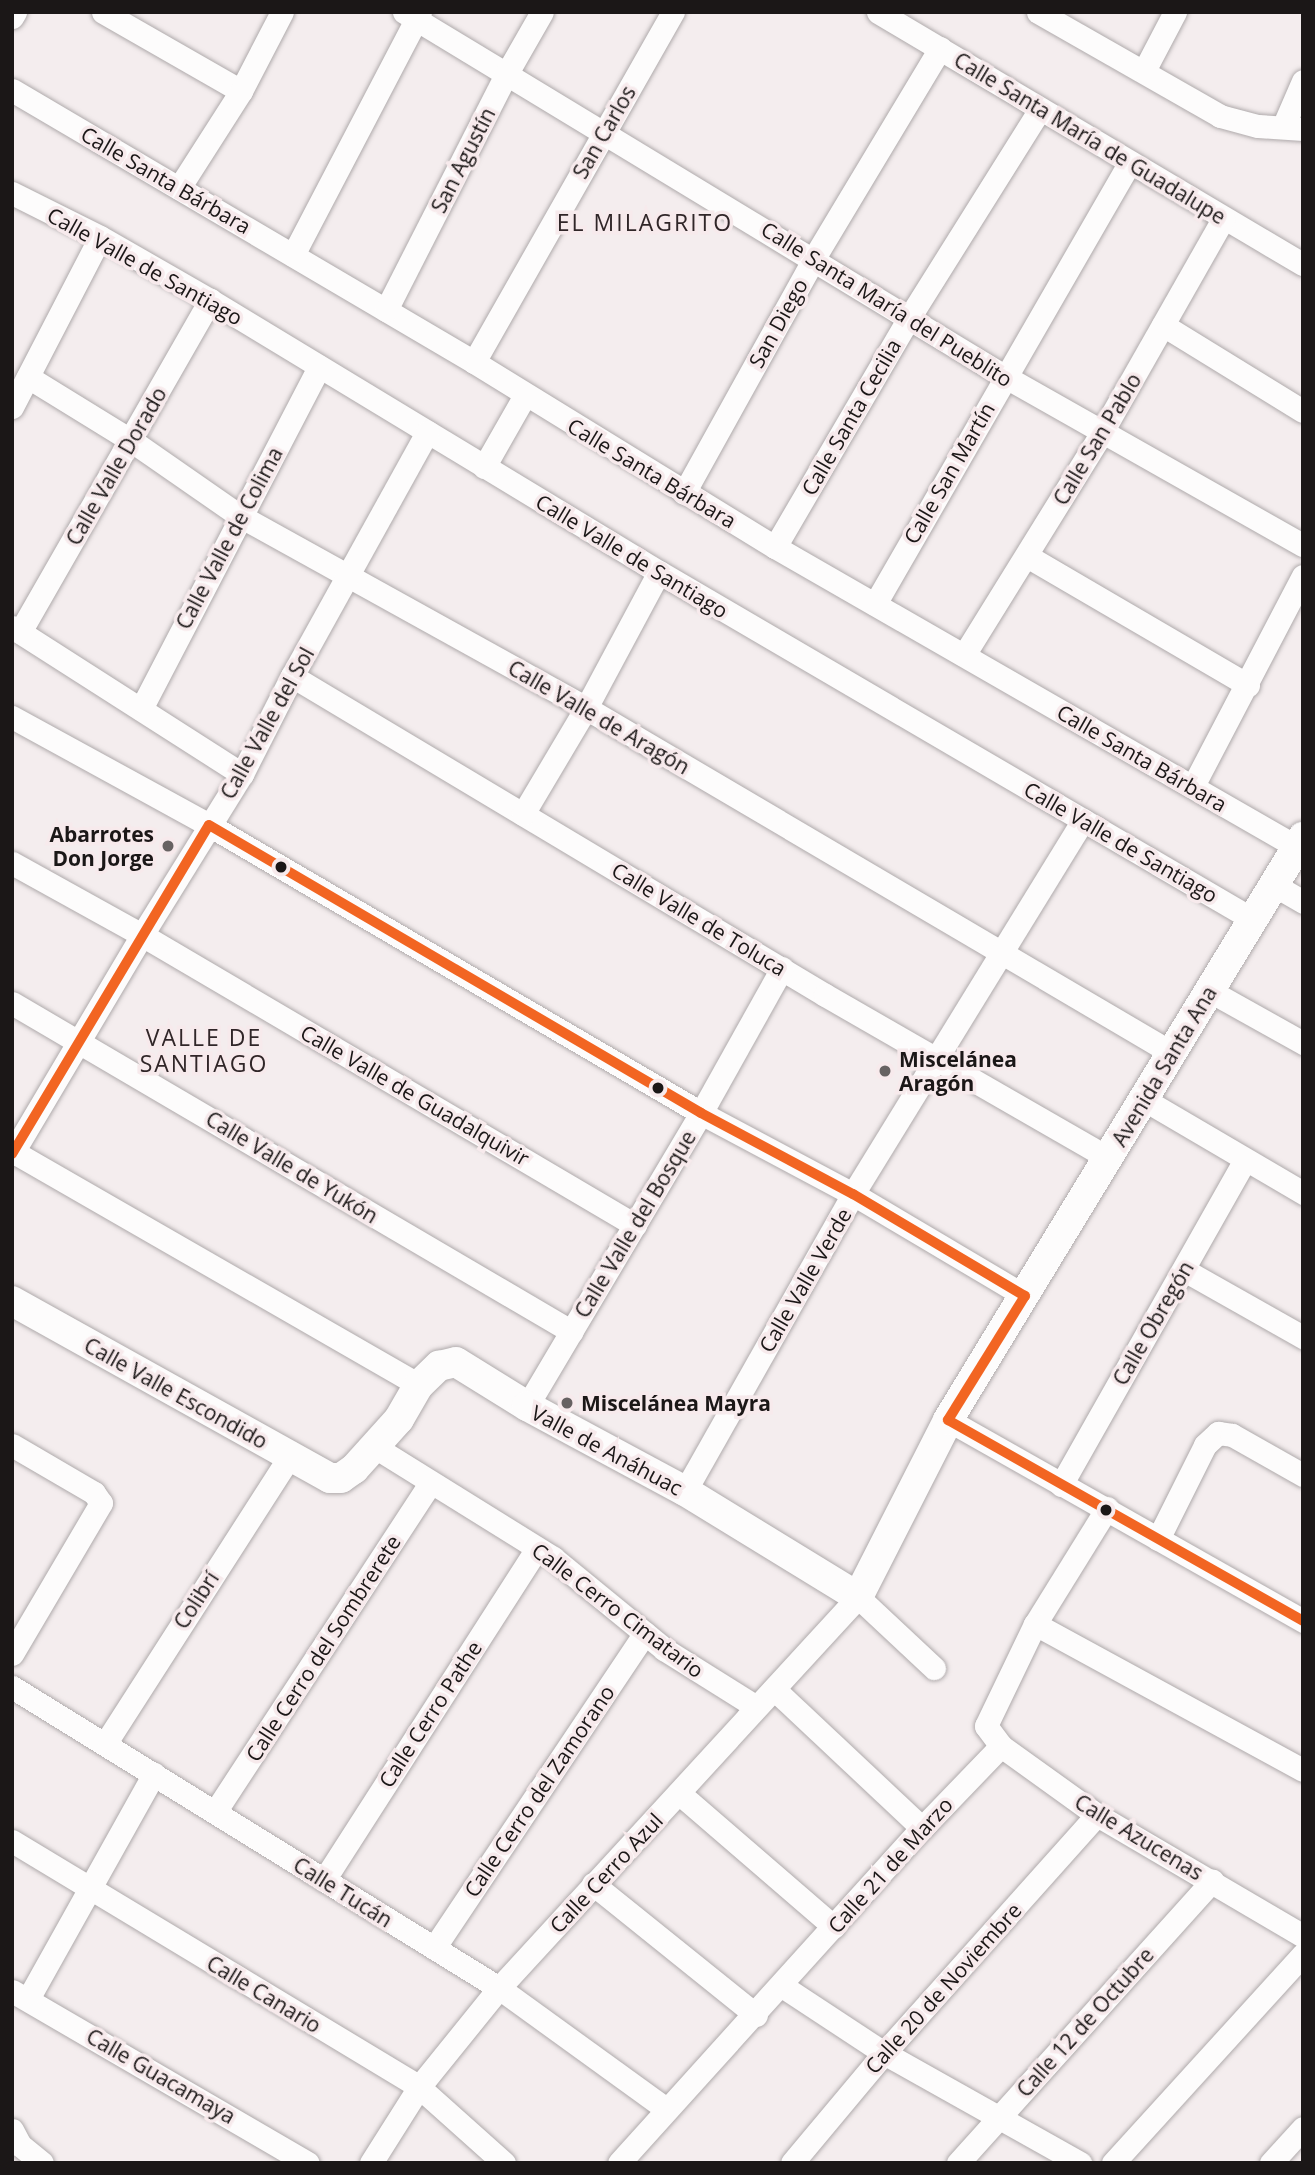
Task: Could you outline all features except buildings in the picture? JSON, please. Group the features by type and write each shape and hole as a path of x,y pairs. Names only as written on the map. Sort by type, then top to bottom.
{"street":[{"path":"103,12 241,91"},
{"path":"179,188 241,91 282,12"},
{"name":"San Agustín","path":"386,310 507,73 542,12"},
{"name":"San Carlos","path":"474,362 673,12"},
{"name":"Calle Santa María de Guadalupe","path":"878,12 1303,264"},
{"path":"1038,12 1220,116 1258,126 1293,128 1303,81"},
{"path":"1144,71 1175,12"},
{"path":"293,255 414,15"},
{"name":"Calle Santa María del Pueblito","path":"414,15 1004,376 1303,545"},
{"name":"San Diego","path":"684,493 814,258 940,48"},
{"name":"Calle Santa Bárbara","path":"12,90 474,362 775,547 1193,786 1300,842"},
{"name":"Calle Santa Cecilia","path":"775,547 909,318 1040,109"},
{"name":"Calle San Martín","path":"875,604 1004,376 1130,162"},
{"name":"Calle Valle de Santiago","path":"12,193 100,237 210,300 659,572 1252,919"},
{"name":"Calle San Pablo","path":"964,655 1102,432 1223,219"},
{"path":"12,407 100,237"},
{"name":"Calle Valle Dorado","path":"16,629 132,441 210,300"},
{"path":"1163,325 1303,411"},
{"name":"Calle Valle de Colima","path":"141,709 319,367"},
{"name":"Calle Valle de Aragón","path":"28,377 132,441 240,516 586,708 1172,1053"},
{"path":"484,467 525,395"},
{"name":"Calle Valle del Sol","path":"13,1152 142,935 242,774 292,676 427,432"},
{"path":"1027,555 1248,685"},
{"path":"523,814 586,708 659,572"},
{"path":"1193,786 1303,576"},
{"path":"16,629 242,774"},
{"name":"Calle Valle de Toluca","path":"292,676 782,968 1108,1158"},
{"path":"12,718 209,825 701,1113 853,1194 1025,1296"},
{"name":"Calle Valle Verde","path":"685,1491 853,1194 1083,820"},
{"name":"Avenida Santa Ana","path":"858,1597 948,1420 1300,842"},
{"name":"Calle Valle de Guadalquivir","path":"12,863 142,935 635,1225"},
{"path":"1274,885 1303,902"},
{"name":"Calle Valle del Bosque","path":"527,1406 701,1113 782,968"},
{"path":"1210,991 1303,1044"},
{"name":"Calle Valle de Yukón","path":"12,1003 572,1332"},
{"path":"1143,1099 1244,1161 1303,1193"},
{"path":"13,1152 419,1385 399,1419 375,1447"},
{"name":"Calle Obregón","path":"1062,1485 1244,1161"},
{"path":"1184,1270 1303,1337"},
{"name":"Calle Valle Escondido","path":"12,1301 330,1478 341,1478 375,1447"},
{"name":"Valle de Anáhuac","path":"419,1385 439,1366 456,1362 527,1406 685,1491 858,1597 934,1668"},
{"path":"948,1420 1303,1621"},
{"path":"1158,1539 1205,1445 1218,1433 1232,1435 1303,1475"},
{"path":"12,1445 93,1493 101,1503 12,1654"},
{"name":"Calle Cerro Cimatario","path":"375,1447 537,1548 645,1633 755,1706"},
{"name":"Colibrí","path":"105,1744 289,1457"},
{"name":"Calle Cerro del Sombrerete","path":"215,1812 430,1483"},
{"path":"1107,1508 1035,1624 1303,1770"},
{"name":"Calle Cerro Pathe","path":"324,1880 537,1548"},
{"name":"Calle Cerro Azul","path":"371,2163 419,2087 499,1988 593,1884 680,1794 755,1706 774,1689 858,1597"},
{"name":"Calle Azucenas","path":"1035,1624 986,1726 1001,1746 1097,1815 1303,1936"},
{"name":"Calle Cerro del Zamorano","path":"434,1948 645,1633"},
{"name":"Calle Tucán","path":"12,1687 499,1988 666,2109"},
{"path":"774,1689 922,1828"},
{"name":"Calle 21 de Marzo","path":"619,2163 666,2109 756,2015 922,1828 1001,1746"},
{"path":"20,1995 91,1889 154,1774"},
{"path":"680,1794 834,1927"},
{"name":"Calle 20 de Noviembre","path":"792,2163 884,2053 1097,1815"},
{"name":"Calle Canario","path":"12,1841 419,2087 503,2163"},
{"name":"Calle 12 de Octubre","path":"958,2163 1212,1881"},
{"path":"593,1884 756,2015"},
{"path":"1113,2163 1303,1954"},
{"path":"782,1986 884,2053 1001,2116 1080,2163"},
{"name":"Calle Guacamaya","path":"20,1995 308,2163"},
{"path":"1271,2163 1303,2128"},
{"path":"16,2138 42,2163"}],"transit line":[{"path":"209,825 701,1113 853,1194 1025,1296"},
{"path":"12,1154 209,825"},
{"path":"948,1420 1025,1296"},
{"path":"948,1420 1303,1621"}],"place":[{"name":"Abarrotes Don Jorge","path":"168,846"},
{"name":"Miscelánea Aragón","path":"885,1071"},
{"name":"Miscelánea Mayra","path":"567,1403"}],"district":[{"name":"EL MILAGRITO","path":"645,222"},
{"name":"VALLE DE SANTIAGO","path":"204,1050"}]}
